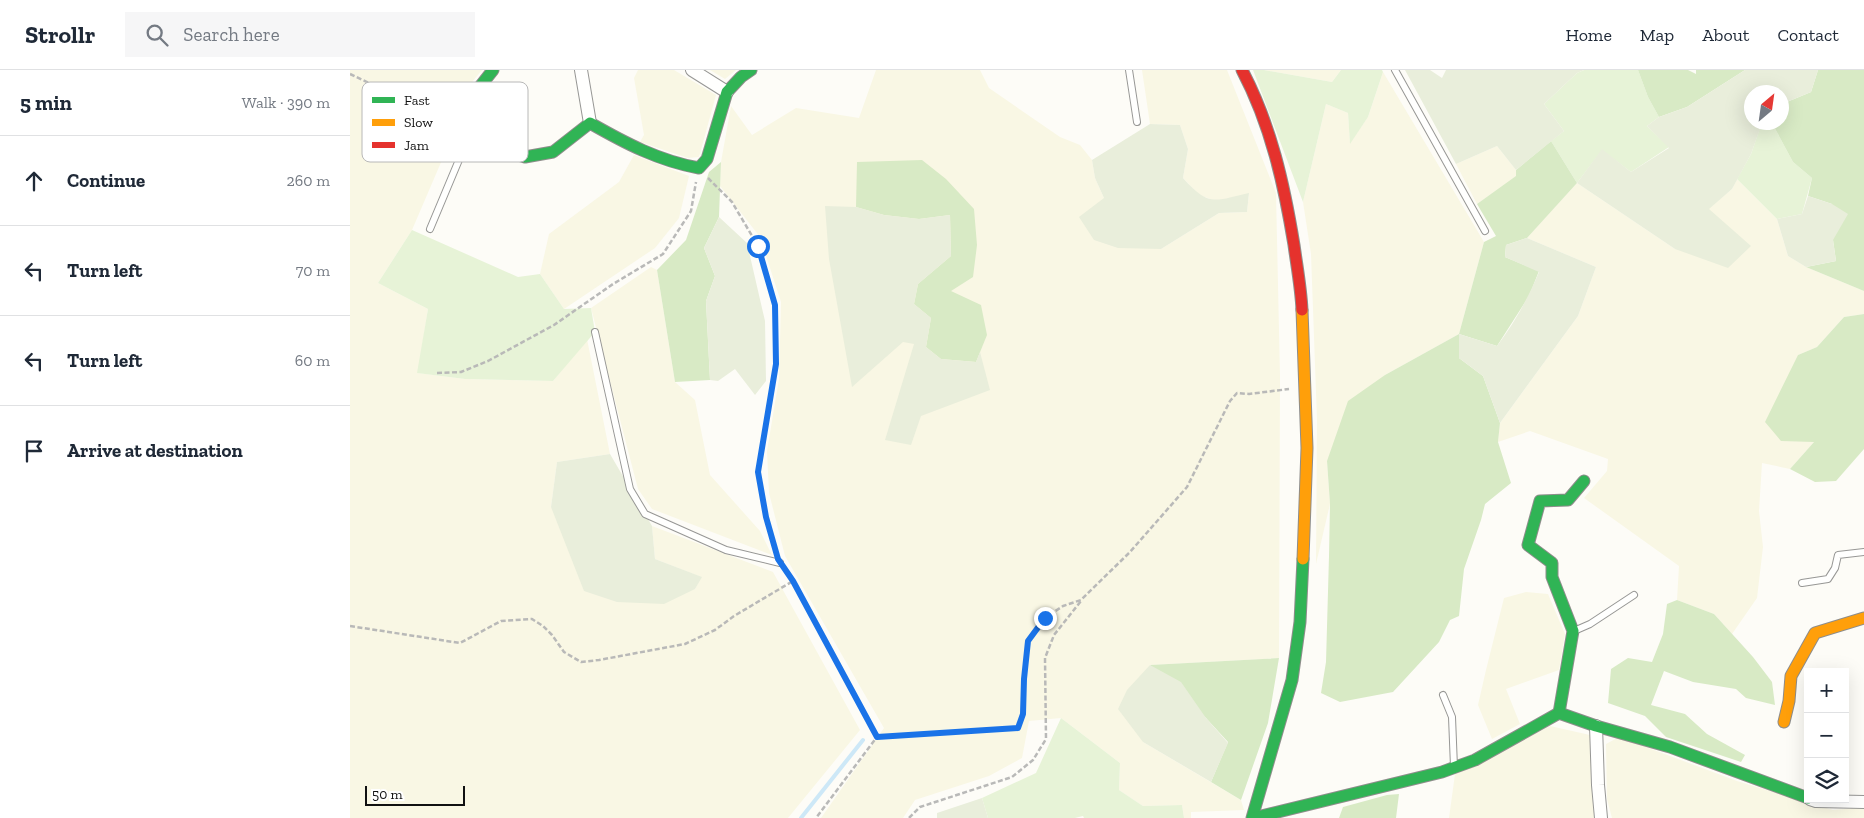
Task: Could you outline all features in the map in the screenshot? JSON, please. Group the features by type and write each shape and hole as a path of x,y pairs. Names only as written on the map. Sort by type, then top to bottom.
{"street":[{"path":"484,82 494,70"},
{"path":"581,70 590,123 625,144 680,165 699,168 707,159 727,92 741,77 751,70"},
{"path":"692,70 727,92"},
{"path":"1242,70 1257,98 1276,155 1290,220 1302,294 1307,448 1300,622 1292,680 1253,818 1454,768 1475,760 1560,713 1596,726 1670,747 1804,797"},
{"path":"528,156 553,152 590,123"},
{"path":"1560,713 1573,631 1552,577 1552,562 1528,544 1540,501 1568,500 1584,481"},
{"path":"1784,722 1789,701 1791,676 1815,633 1864,618"},
{"path":"1596,726 1601,818"},
{"path":"1849,802 1864,802"}],"lane":[{"path":"1130,70 1137,122"},
{"path":"1395,70 1484,231"},
{"path":"430,228 458,162"},
{"path":"595,332 630,489 645,514 726,550 780,563"},
{"path":"1802,583 1828,579 1835,568 1838,555 1864,552"},
{"path":"1573,631 1590,624 1634,595"},
{"path":"1442,695 1452,717 1454,768"}],"path":[{"path":"350,74 367,82"},
{"path":"438,373 461,372 488,361 554,325 613,284 663,254 691,211 699,168"},
{"path":"699,168 732,202 758,246 775,305 776,364 758,472 766,517 780,563 793,581 877,737"},
{"path":"910,818 920,807 1012,778 1034,760 1046,739 1045,658 1054,635 1082,600 1130,552 1187,487 1230,401 1237,393 1249,394 1304,388"},
{"path":"350,626 460,643 501,621 532,618 552,635 564,652 581,662 685,644 715,630 734,616 793,581"},
{"path":"816,818 877,737 1018,728 1023,714 1028,641 1045,618 1063,606 1082,600"}],"shaded area":[{"path":"350,70 482,70 472,82 362,82 362,162 441,162 412,230 378,283 428,309 418,373 465,379 553,381 587,339 610,454 557,462 551,507 695,589 701,577 655,559 652,526 773,572 860,730 788,818 350,818"},
{"path":"638,70 674,70 716,95 699,157 688,158 640,142 644,135 634,78"},
{"path":"710,70 736,70 725,79"},
{"path":"876,70 980,70 989,88 1060,137 1080,145 1092,160 1095,178 1104,198 1161,249 1219,213 1247,212 1249,194 1216,201 1199,195 1183,178 1188,149 1180,125 1150,124 1142,70 1227,70 1276,193 1280,376 1279,658 1150,665 1143,742 1241,800 1244,810 1191,812 1191,818 1184,818 1182,805 1143,806 1119,790 1120,763 1061,718 1029,721 1022,758 989,776 915,800 903,818 821,818 884,728 785,556 769,493 767,451 779,379 781,302 760,237 720,186 721,162 731,106 752,135 796,108 859,118"},
{"path":"1264,70 1341,70 1332,82"},
{"path":"1383,72 1484,242 1459,334 1385,375 1327,461 1330,504 1316,564 1317,420 1311,254 1303,202 1326,104 1348,113 1350,143 1368,117"},
{"path":"1497,146 1516,170 1517,176 1477,204 1456,164"},
{"path":"634,155 689,176 679,218 655,248 564,309 540,274 549,234 619,182"},
{"path":"1737,179 1777,219 1788,256 1806,267 1864,291 1864,314 1844,317 1817,347 1798,355 1814,442 1790,469 1762,463 1759,511 1763,547 1757,598 1732,634 1714,614 1677,600 1679,566 1584,498 1607,471 1608,459 1530,431 1498,442 1500,423 1578,316 1596,267 1527,238 1553,209 1577,183 1675,249 1708,209 1732,189"},
{"path":"651,267 657,270 675,382 695,400 710,475 760,531 772,555 652,509 638,489 591,308"},
{"path":"1526,592 1548,594 1565,634 1559,670 1506,689 1520,724 1492,739 1478,705 1486,670 1504,598"},
{"path":"1550,726 1590,735 1598,818 1449,818 1455,774"},
{"path":"1619,737 1737,781 1804,801 1804,803 1833,810 1864,807 1864,818 1612,818 1607,799 1606,744"}],"green space":[{"path":"1253,70 1264,70 1332,82 1341,70 1382,70 1383,72 1368,117 1350,144 1348,113 1326,104 1303,202"},
{"path":"1405,70 1430,70 1442,78 1446,70 1584,70 1577,73 1544,104 1564,131 1516,170 1497,146 1456,164"},
{"path":"1584,70 1638,70 1648,97 1659,117 1647,126 1669,147 1631,172 1602,150 1577,183 1551,141 1564,131 1544,104 1577,73"},
{"path":"1638,70 1688,70 1696,74 1696,70 1745,70 1687,107 1659,117 1648,97"},
{"path":"1745,70 1818,70 1811,92 1789,101 1789,85 1744,85 1744,130 1760,130 1751,154 1732,189 1709,209 1751,246 1728,268 1675,249 1577,183 1602,149 1631,172 1669,148 1647,126 1659,117 1687,107"},
{"path":"1818,70 1864,70 1864,291 1806,267 1836,261 1833,240 1832,204 1808,196 1812,178 1793,162 1776,130 1789,130 1789,101 1811,92"},
{"path":"1150,124 1180,125 1188,149 1183,178 1199,194 1206,198 1220,199 1249,193 1247,212 1219,213 1161,249 1118,248 1094,240 1079,217 1104,198 1095,178 1092,160"},
{"path":"1759,130 1776,130 1793,162 1812,178 1802,214 1777,219 1737,179 1751,154"},
{"path":"1551,141 1577,183 1527,238 1506,245 1505,257 1539,271 1529,296 1497,346 1459,334 1484,242 1496,236 1477,204 1516,176 1516,170"},
{"path":"922,160 946,179 974,209 977,245 973,277 951,291 981,305 987,335 976,362 941,359 926,347 931,318 914,304 918,284 951,256 950,215 919,219 884,215 856,207 857,162"},
{"path":"721,162 719,217 704,248 715,276 706,301 710,380 675,382 657,270 686,240 709,172"},
{"path":"1808,196 1832,204 1848,214 1833,240 1836,261 1806,267 1788,256 1777,219 1802,214"},
{"path":"825,206 856,207 884,215 919,219 950,215 951,256 918,284 914,304 931,318 926,347 941,359 976,362 980,352 990,390 921,416 911,445 885,440 914,344 903,342 852,387 829,259"},
{"path":"719,217 747,243 765,321 766,381 755,395 735,369 718,381 710,380 706,301 715,276 704,248"},
{"path":"412,230 518,277 540,274 564,309 591,308 595,332 553,381 465,379 417,373 428,309 378,283"},
{"path":"1527,238 1596,267 1578,316 1500,423 1483,376 1459,358 1459,334 1497,346 1503,338 1520,310 1539,272 1505,257 1506,245"},
{"path":"1864,314 1864,449 1836,481 1815,482 1790,469 1814,442 1781,441 1765,422 1798,355 1817,347 1844,317"},
{"path":"1459,334 1459,358 1483,376 1500,423 1498,442 1511,483 1485,504 1464,569 1459,616 1450,620 1439,642 1393,692 1340,702 1321,693 1326,662 1329,556 1330,504 1327,461 1348,401 1385,375"},
{"path":"610,454 652,526 655,559 702,577 695,589 664,604 617,602 584,591 551,507 557,462"},
{"path":"1677,600 1714,614 1753,657 1772,682 1775,705 1746,698 1736,689 1693,682 1664,671 1651,705 1685,714 1707,734 1745,755 1741,762 1666,737 1645,716 1608,703 1611,669 1628,658 1652,662 1663,634 1667,604"},
{"path":"1279,658 1268,723 1241,800 1211,782 1228,742 1206,718 1150,665"},
{"path":"1150,665 1181,682 1206,718 1228,743 1211,782 1143,742 1118,709 1127,690"},
{"path":"1061,718 1120,763 1119,790 1143,806 1182,805 1184,818 1084,818 1083,816 1075,818 988,818 982,798 1036,773"},
{"path":"1399,794 1396,818 1339,818 1343,807 1387,795"},
{"path":"982,798 988,818 937,818 937,813"}],"waterway":[{"path":"801,818 863,740"}],"traffic: fast":[{"path":"484,82 493,70"},
{"path":"528,156 553,152 590,123 656,156 699,168 707,159 727,92 741,77 751,70"},
{"path":"1559,713 1573,631 1552,577 1552,563 1528,545 1540,501 1568,500 1584,481"},
{"path":"1252,818 1292,680 1300,622 1303,559"},
{"path":"1253,818 1442,772 1475,760 1559,713 1596,726 1670,747 1804,797"}],"traffic: slow":[{"path":"1302,310 1307,448 1303,559"},
{"path":"1784,722 1789,701 1791,676 1815,633 1864,618"}],"traffic: jam":[{"path":"1242,70 1269,133 1281,177 1294,245 1302,310"}],"route":[{"path":"758,246 775,305 776,364 758,472 766,517 778,559 793,581 877,737 1018,728 1023,714 1028,641 1045,618"}]}
